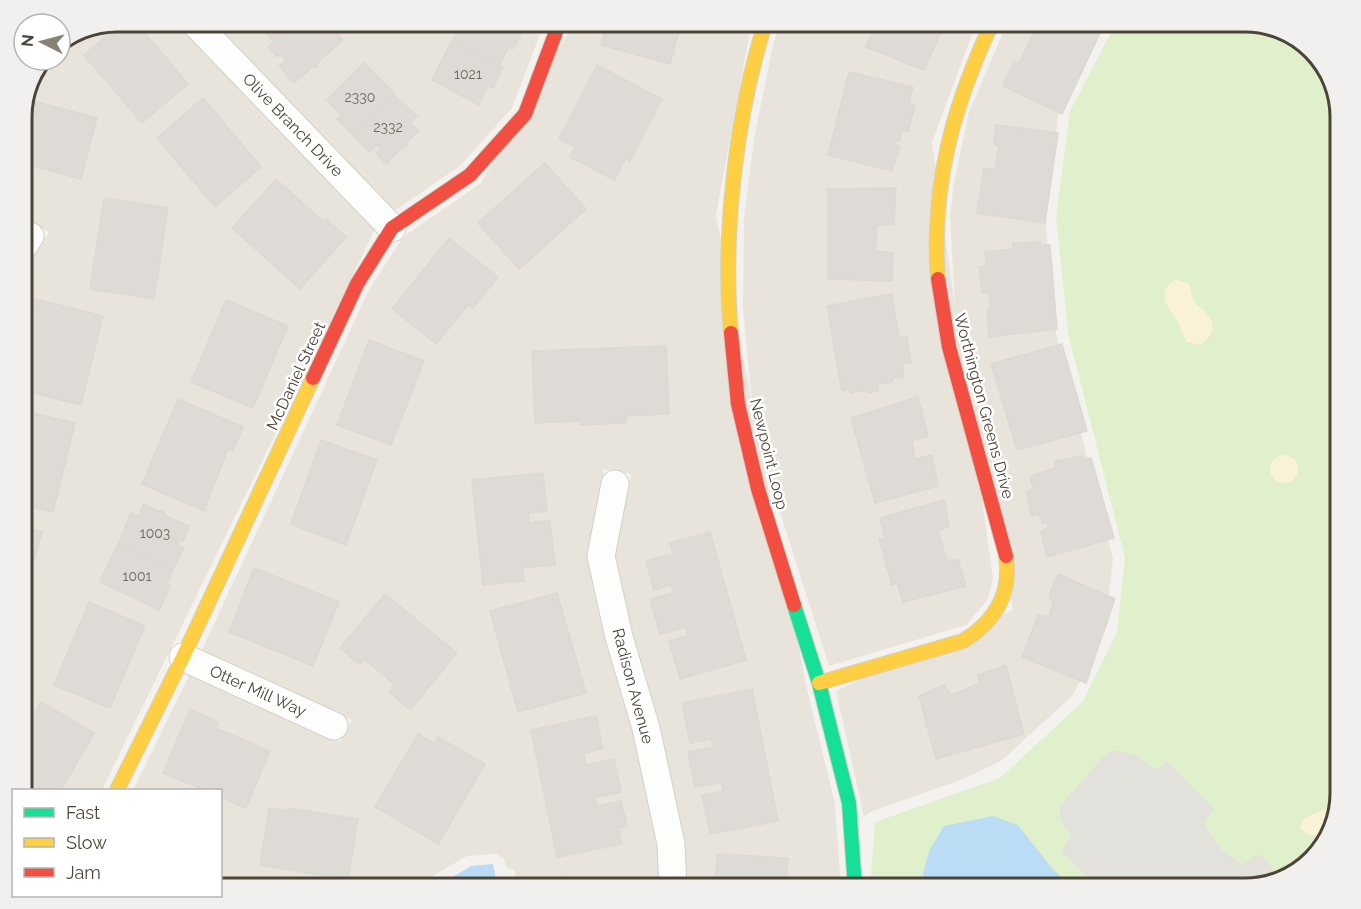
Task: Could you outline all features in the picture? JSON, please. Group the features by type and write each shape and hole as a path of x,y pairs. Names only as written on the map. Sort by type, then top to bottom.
{"street":[{"name":"Olive Branch Drive","path":"206,31 392,228"},
{"name":"McDaniel Street","path":"117,789 183,657 357,284 392,228 470,176 525,114 556,31"},
{"name":"Newpoint Loop","path":"763,31 741,131 730,216 729,309 738,404 758,489 819,682 849,803 854,878"},
{"name":"Worthington Greens Drive","path":"819,682 963,641 975,635 994,615 1005,592 1006,562 948,342 941,308 936,254 936,216 946,144 967,76 988,31"},
{"name":"Radison Avenue","path":"615,484 601,556 619,637 646,728 671,844 673,878"},
{"name":"Otter Mill Way","path":"183,657 334,726"}],"shaded area":[{"path":"116,31 182,31 189,36 375,229 102,789 32,789 32,259 49,232 32,223 32,111 34,94 44,72 72,72 72,44 89,36"},
{"path":"220,31 541,31 512,108 460,166 394,211"},
{"path":"569,31 750,31 716,215 806,685 835,804 840,878 687,878 685,842 660,726 632,635 615,556 631,474 604,469 587,558 605,640 632,731 657,845 659,878 516,878 515,871 506,867 504,859 496,854 467,856 429,878 222,878 222,789 133,789 190,674 340,742 352,720 201,652 369,290 403,237 481,183"},
{"path":"778,31 973,31 932,142 993,578 988,599 966,625 829,666 772,487 752,402 743,309 744,217 755,133"},
{"path":"1004,31 1099,31 1059,109 1045,218 1056,334 1113,559 1105,630 1073,695 1001,761 963,779 870,812 864,817 836,691 1013,610 955,307 950,217 954,182 969,112"},
{"path":"1114,750 1137,756 1156,770 1168,762 1214,809 1204,821 1211,836 1222,850 1242,865 1259,854 1276,871 1245,878 1087,878 1061,851 1071,835 1060,819 1060,806 1103,757"}],"green space":[{"path":"1112,31 1245,31 1272,36 1292,46 1305,56 1318,74 1327,94 1330,116 1330,793 1325,820 1315,840 1305,853 1277,871 1256,877 871,878 875,822 1000,778 1083,701 1117,632 1125,558 1068,333 1056,217 1070,111"}],"sand":[{"path":"1175,279 1189,284 1195,303 1210,317 1212,322 1212,330 1208,338 1200,345 1187,342 1166,302 1166,291"},
{"path":"1284,455 1294,459 1298,469 1294,479 1284,483 1274,479 1270,469 1274,459"},
{"path":"1328,806 1318,836 1306,833 1300,828 1304,819"}],"water":[{"path":"993,816 1018,825 1063,878 924,878 923,874 929,851 944,826"},
{"path":"493,864 496,878 451,878 471,866"}],"building":[{"path":"143,31 188,84 142,123 84,55 112,32"},
{"path":"264,31 286,31 274,42"},
{"path":"286,31 335,31 343,40 320,60 317,67 313,67 294,83 279,66 286,60 281,54 277,57 268,47"},
{"path":"457,31 522,31 513,49 509,47 499,65 452,41"},
{"path":"604,31 679,31 670,64 601,45"},
{"path":"872,31 942,31 924,70 866,47"},
{"path":"1034,31 1096,31 1100,33 1062,114 1003,86 1014,61 1019,64"},
{"path":"452,41 503,67 493,88 488,86 479,105 432,80"},
{"path":"364,63 395,94 353,135 337,119 341,115 327,100"},
{"path":"597,65 662,99 630,161 626,158 614,180 570,157 575,147 559,139"},
{"path":"849,72 913,87 909,103 915,105 908,132 902,130 899,141 895,141 894,144 900,147 892,171 828,155"},
{"path":"394,95 417,116 410,123 419,131 409,140 406,147 402,148 386,164 376,153 381,149 377,145 369,152 353,135"},
{"path":"203,98 261,167 215,207 157,138"},
{"path":"33,101 97,118 81,179 32,166"},
{"path":"996,125 1058,133 1045,223 977,213 984,168 995,169 999,146 994,145"},
{"path":"545,163 586,209 519,269 478,223"},
{"path":"276,179 324,222 326,219 346,237 300,289 232,228"},
{"path":"896,188 894,224 877,225 876,251 893,253 892,281 828,279 828,189"},
{"path":"104,198 168,208 154,299 90,289"},
{"path":"449,238 498,277 473,308 468,305 436,344 392,309"},
{"path":"1041,242 1042,245 1050,245 1057,329 989,337 987,310 991,309 989,293 982,293 979,267 986,266 985,252 1013,249 1013,243"},
{"path":"892,294 899,338 907,337 911,363 902,364 904,377 893,378 892,382 878,384 878,391 868,393 866,390 851,393 850,389 842,391 827,306"},
{"path":"35,299 103,316 81,405 32,393 32,311"},
{"path":"226,300 288,326 253,408 191,382"},
{"path":"369,340 424,361 391,445 337,425"},
{"path":"1062,344 1087,431 1017,450 991,364"},
{"path":"666,346 669,414 626,416 626,423 580,425 579,421 535,423 532,351"},
{"path":"918,397 928,436 912,441 915,459 932,455 938,486 875,503 851,418"},
{"path":"178,399 243,427 233,451 228,449 204,511 142,484"},
{"path":"32,413 75,423 53,512 32,507"},
{"path":"321,440 377,460 346,545 291,524"},
{"path":"1082,456 1083,460 1091,458 1114,538 1047,557 1041,532 1048,528 1048,524 1042,523 1039,514 1032,516 1026,492 1033,488 1030,477 1056,467 1055,461"},
{"path":"543,473 547,511 528,513 529,523 550,520 555,565 522,568 524,581 483,585 472,480"},
{"path":"944,500 949,526 938,532 947,560 958,560 966,586 903,602 897,583 892,585 879,539 885,538 880,518"},
{"path":"144,504 163,511 168,517 189,526 183,541 179,540 177,545 184,548 173,569 118,544 131,513 139,516"},
{"path":"32,529 42,532 32,568"},
{"path":"710,532 746,660 680,679 669,641 688,636 686,627 660,634 650,599 673,593 671,585 654,590 646,561 673,554 670,543"},
{"path":"118,544 173,569 167,584 170,586 159,610 100,582"},
{"path":"254,568 339,602 313,666 229,632"},
{"path":"1058,574 1115,599 1086,683 1022,657 1038,615 1049,617 1053,603 1049,595"},
{"path":"557,593 586,693 518,712 490,611"},
{"path":"385,594 457,653 410,710 389,692 395,685 364,659 360,665 340,648"},
{"path":"89,602 145,626 110,708 54,685"},
{"path":"1006,665 1024,734 936,759 919,696 944,685 951,695 980,683 978,675"},
{"path":"752,689 778,821 710,834 702,795 723,791 722,782 695,787 688,752 713,747 711,739 690,743 682,703"},
{"path":"41,702 94,733 62,789 32,789 32,717"},
{"path":"190,709 218,722 215,728 270,751 246,808 222,798 222,789 203,789 163,773"},
{"path":"596,716 603,749 584,753 586,765 614,759 621,792 595,798 597,806 621,801 627,826 619,828 622,844 557,857 531,730"},
{"path":"418,734 434,744 438,737 485,764 438,844 375,807"},
{"path":"269,808 288,811 289,808 358,819 348,878 260,865"},
{"path":"717,854 788,858 787,878 716,878"}],"traffic: fast":[{"path":"794,605 819,683 849,803 854,878"}],"traffic: slow":[{"path":"731,333 728,256 734,176 747,95 763,31"},
{"path":"938,279 938,211 948,146 956,115 989,31"},
{"path":"117,789 183,657 313,378"},
{"path":"819,683 963,641 984,625 999,605 1006,582 1006,556"}],"traffic: jam":[{"path":"313,378 357,284 392,228 470,175 525,114 556,31"},
{"path":"938,279 949,347 1006,556"},
{"path":"731,333 738,404 758,489 794,605"}]}
